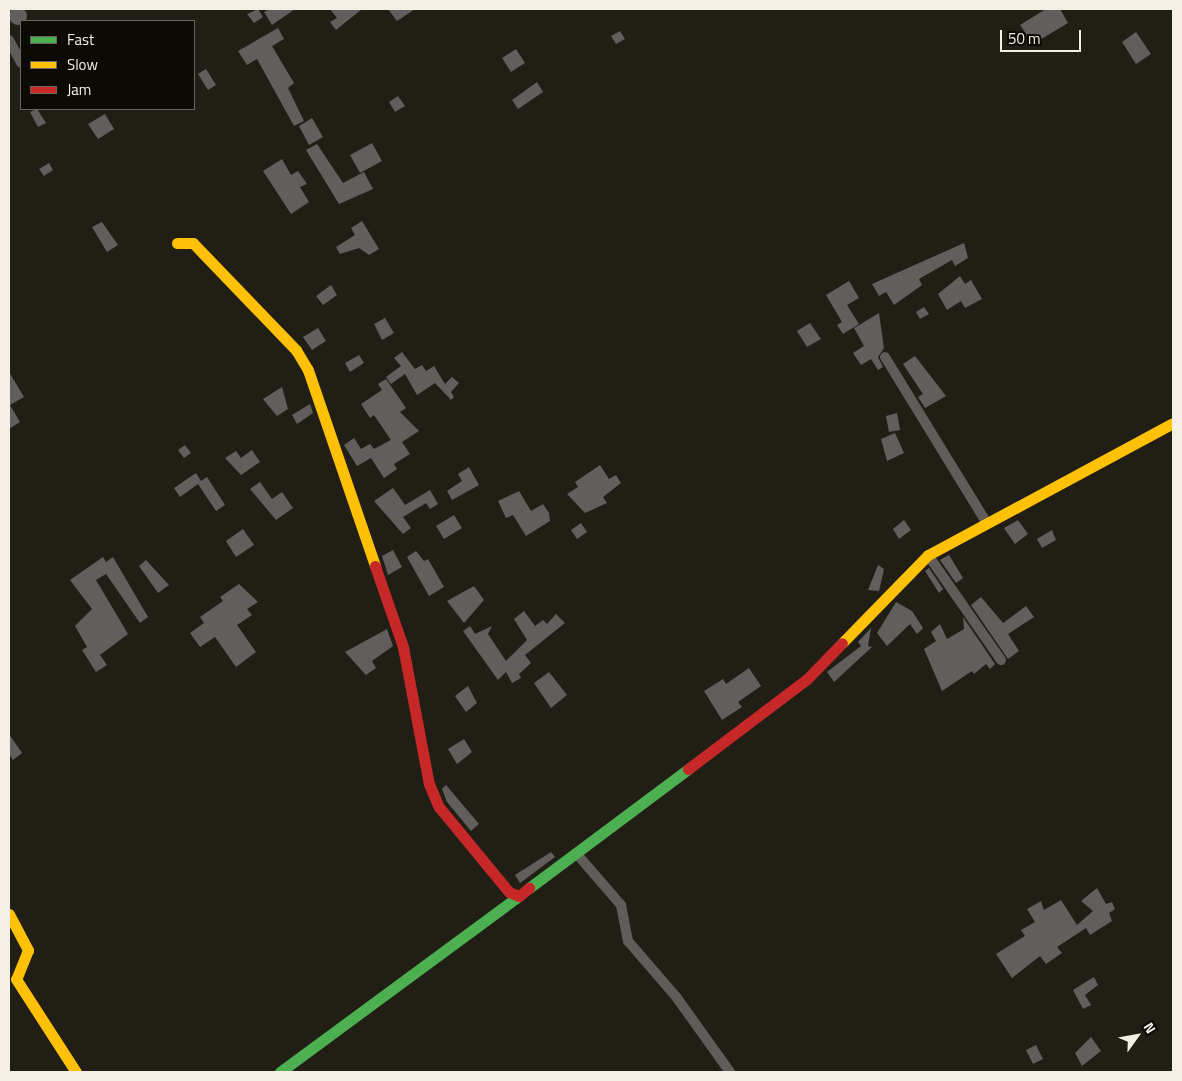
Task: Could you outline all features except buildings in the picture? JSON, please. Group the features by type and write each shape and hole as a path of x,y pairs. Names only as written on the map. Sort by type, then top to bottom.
{"street":[{"path":"9,40 20,61"},
{"path":"177,243 193,243 296,350 308,370 403,647 428,784 438,807 508,892 519,896"},
{"path":"885,357 986,522"},
{"path":"280,1072 519,896 807,679 928,556 986,522 1173,423"},
{"path":"928,556 1001,660"},
{"path":"576,853 621,905 628,941 677,998 730,1072"},
{"path":"9,914 28,950 16,978 18,985 76,1072"}],"traffic: fast":[{"path":"529,888 688,769"},
{"path":"280,1072 519,896"}],"traffic: slow":[{"path":"177,243 193,243 296,350 308,370 375,566"},
{"path":"842,643 928,555 1173,423"},
{"path":"9,914 28,950 16,979 76,1072"}],"traffic: jam":[{"path":"375,566 403,647 429,784 439,807 509,892 519,896 529,888"},
{"path":"688,769 807,679 842,643"}]}
